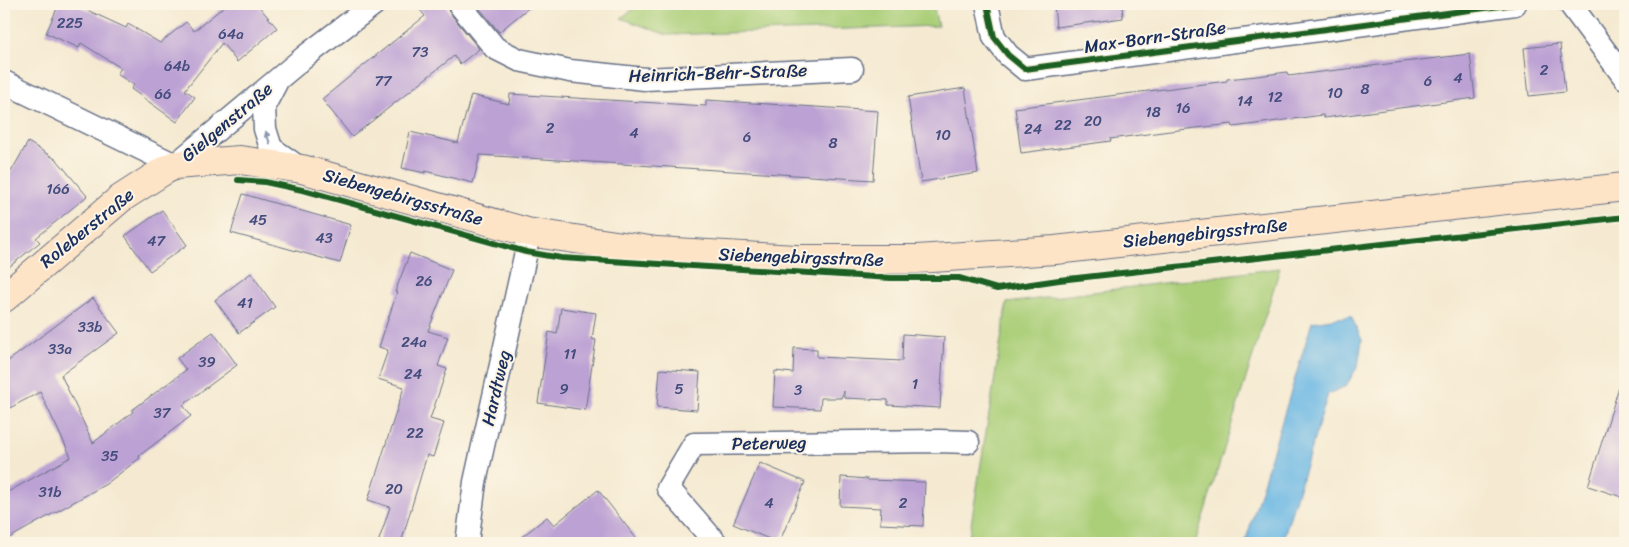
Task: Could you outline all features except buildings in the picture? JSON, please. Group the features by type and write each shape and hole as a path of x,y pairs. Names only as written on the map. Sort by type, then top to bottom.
{"main road":[{"name":"Siebengebirgsstraße","path":"175,165 240,160 302,169 527,232 657,251 796,259 917,259 1065,248 1625,186"},
{"name":"Roleberstraße","path":"4,298 120,199 175,165"}],"street":[{"name":"Gielgenstraße","path":"175,165 374,4"},
{"name":"Heinrich-Behr-Straße","path":"459,4 495,48 519,60 570,70 645,79 852,68"},
{"name":"Max-Born-Straße","path":"987,4 994,36 1008,55 1025,69 1515,4"},
{"path":"1570,4 1625,78"},
{"name":"Gielgenstraße","path":"278,80 264,106 264,129 271,148 302,169"},
{"path":"4,82 175,165"},
{"name":"Hardtweg","path":"467,543 475,482 526,252 527,232"},
{"name":"Peterweg","path":"716,543 668,488 694,444 968,442"}],"green space":[{"path":"640,4 933,4 938,26 667,35 621,18"},
{"path":"1280,268 1195,543 968,543 1007,303"}],"water":[{"path":"1351,316 1362,340 1358,366 1346,386 1328,394 1282,543 1245,543 1312,322"}],"cycle path":[{"path":"987,4 994,37 1008,55 1025,69 1515,4"},
{"path":"238,180 265,182 307,191 526,252 561,258 891,278 959,278 997,289 1059,280 1625,217"}]}
